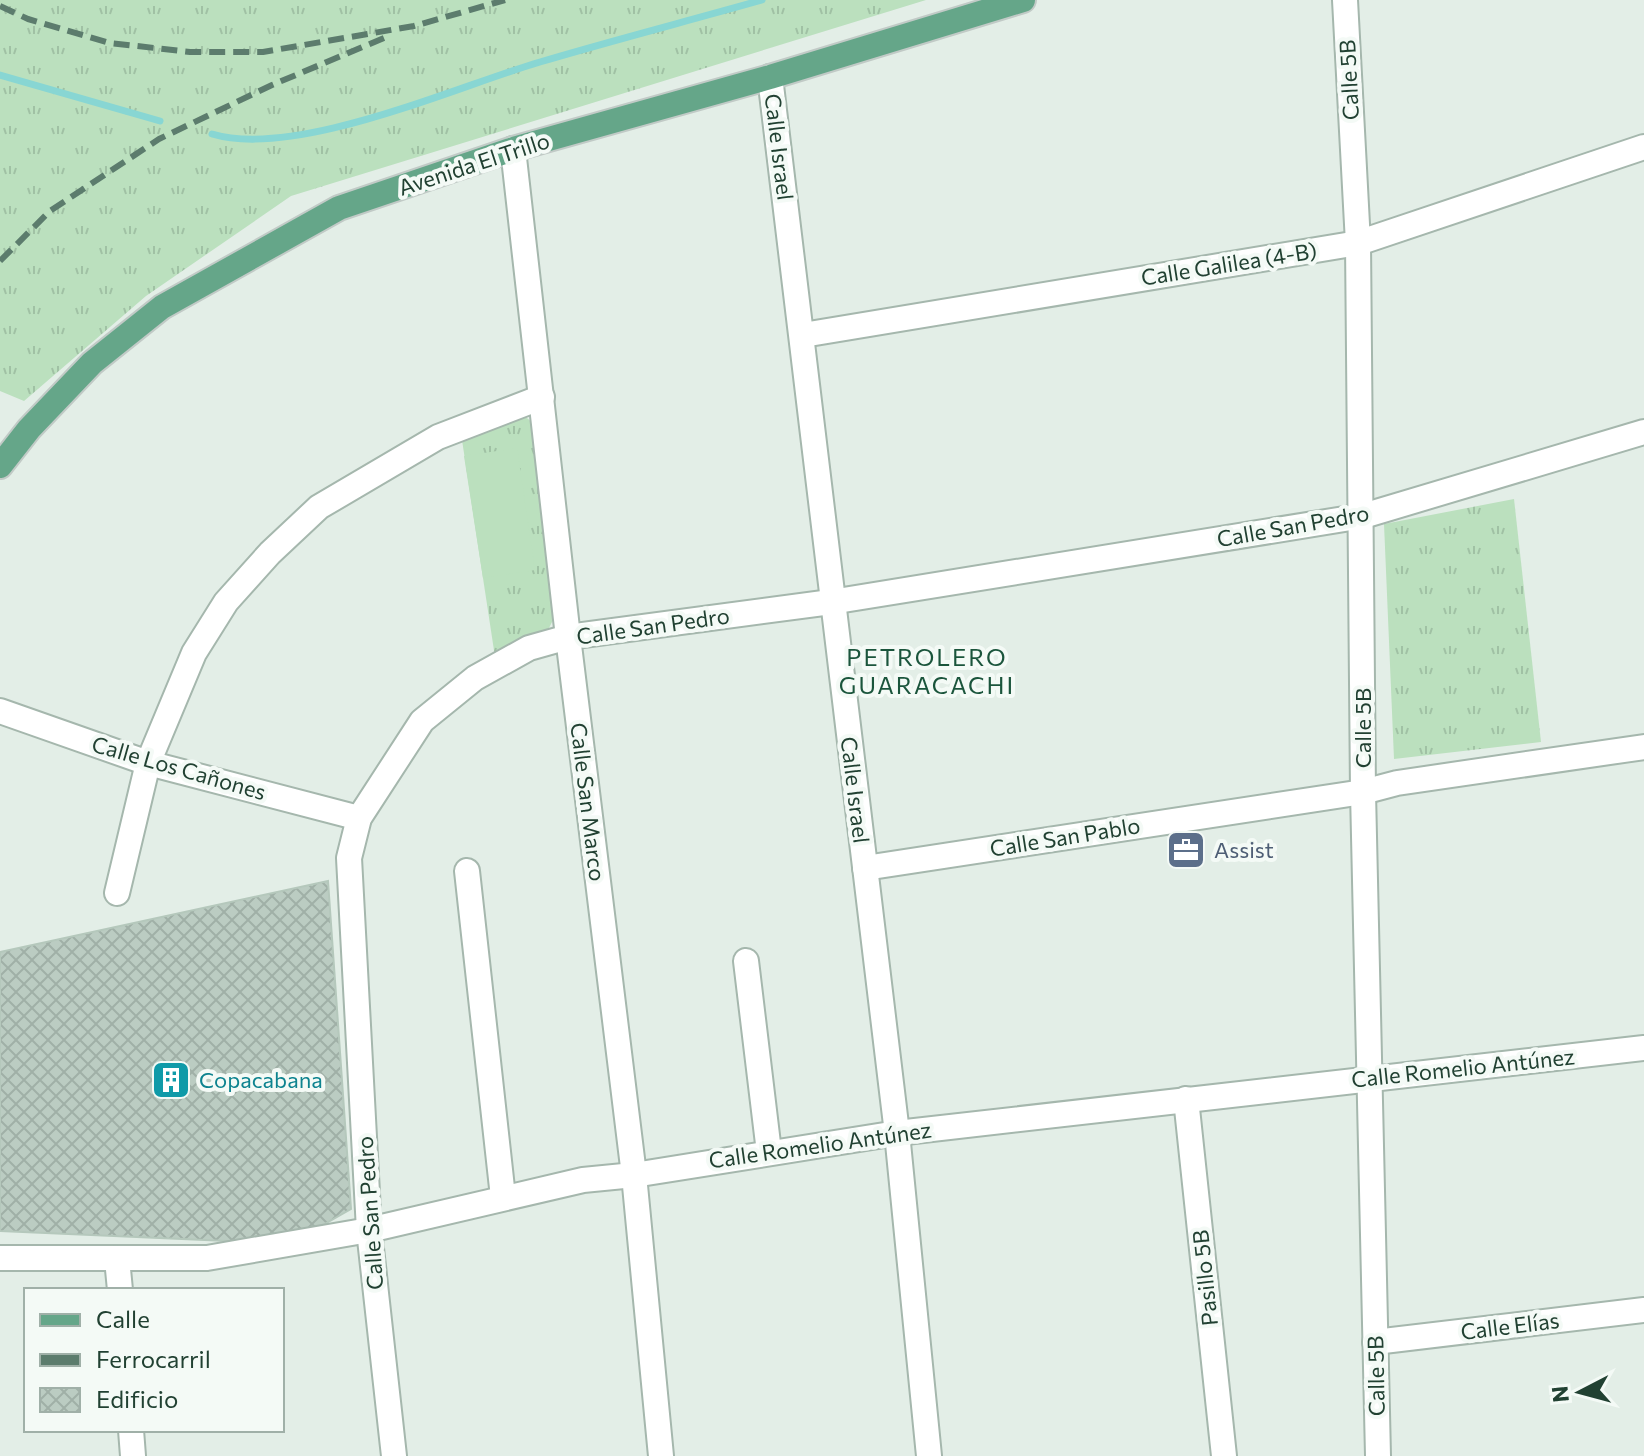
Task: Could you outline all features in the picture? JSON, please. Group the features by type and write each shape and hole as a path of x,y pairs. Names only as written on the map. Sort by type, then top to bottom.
{"main road":[{"name":"Avenida El Trillo","path":"0,466 29,429 92,363 162,307 339,208 513,149 770,77 1023,0"}],"street":[{"name":"Calle 5B","path":"1345,0 1358,243 1363,516 1363,792 1378,1456"},
{"name":"Calle Israel","path":"770,77 897,1133 929,1456"},
{"name":"Calle Galilea (4-B)","path":"803,335 1358,243 1644,147"},
{"name":"Calle San Marco","path":"513,149 568,637 634,1175 661,1456"},
{"path":"117,893 148,763 194,653 226,602 270,553 319,507 438,437 542,397"},
{"name":"Calle San Pedro","path":"394,1456 369,1230 349,858 359,818 422,721 475,678 529,648 568,637 831,602 1363,516 1644,432"},
{"name":"Calle Los Cañones","path":"0,711 148,763 359,818"},
{"name":"Calle San Pablo","path":"865,868 1644,747"},
{"path":"467,871 503,1197"},
{"path":"746,961 769,1152"},
{"name":"Calle Romelio Antúnez","path":"0,1258 207,1258 369,1230 583,1180 634,1175 897,1133 1644,1048"},
{"name":"Pasillo 5B","path":"1186,1099 1224,1456"},
{"path":"117,1259 120,1288"},
{"name":"Calle Elías","path":"1375,1342 1644,1310"},
{"path":"131,1432 133,1456"}],"green space":[{"path":"0,0 926,0 291,196 146,296 24,401 0,391"},
{"path":"521,417 534,424 557,612 547,632 495,657 462,440"},
{"path":"517,448 535,570 483,578 464,456"},
{"path":"1514,499 1541,742 1394,759 1384,524"}],"building":[{"name":"Copacabana","path":"328,881 351,1209 314,1230 250,1242 0,1231 0,952"}],"waterway":[{"path":"212,134 247,139 287,137 330,129 376,117 540,62 762,0"},
{"path":"0,75 160,121"}],"railway":[{"path":"0,6 28,19 110,43 190,52 263,52 414,26 505,0"},
{"path":"0,261 50,211 159,139 272,85 384,38"}],"place":[{"name":"Assist","path":"1186,850"},
{"name":"Copacabana","path":"171,1080"}],"district":[{"name":"PETROLERO GUARACACHI","path":"927,672"}]}
